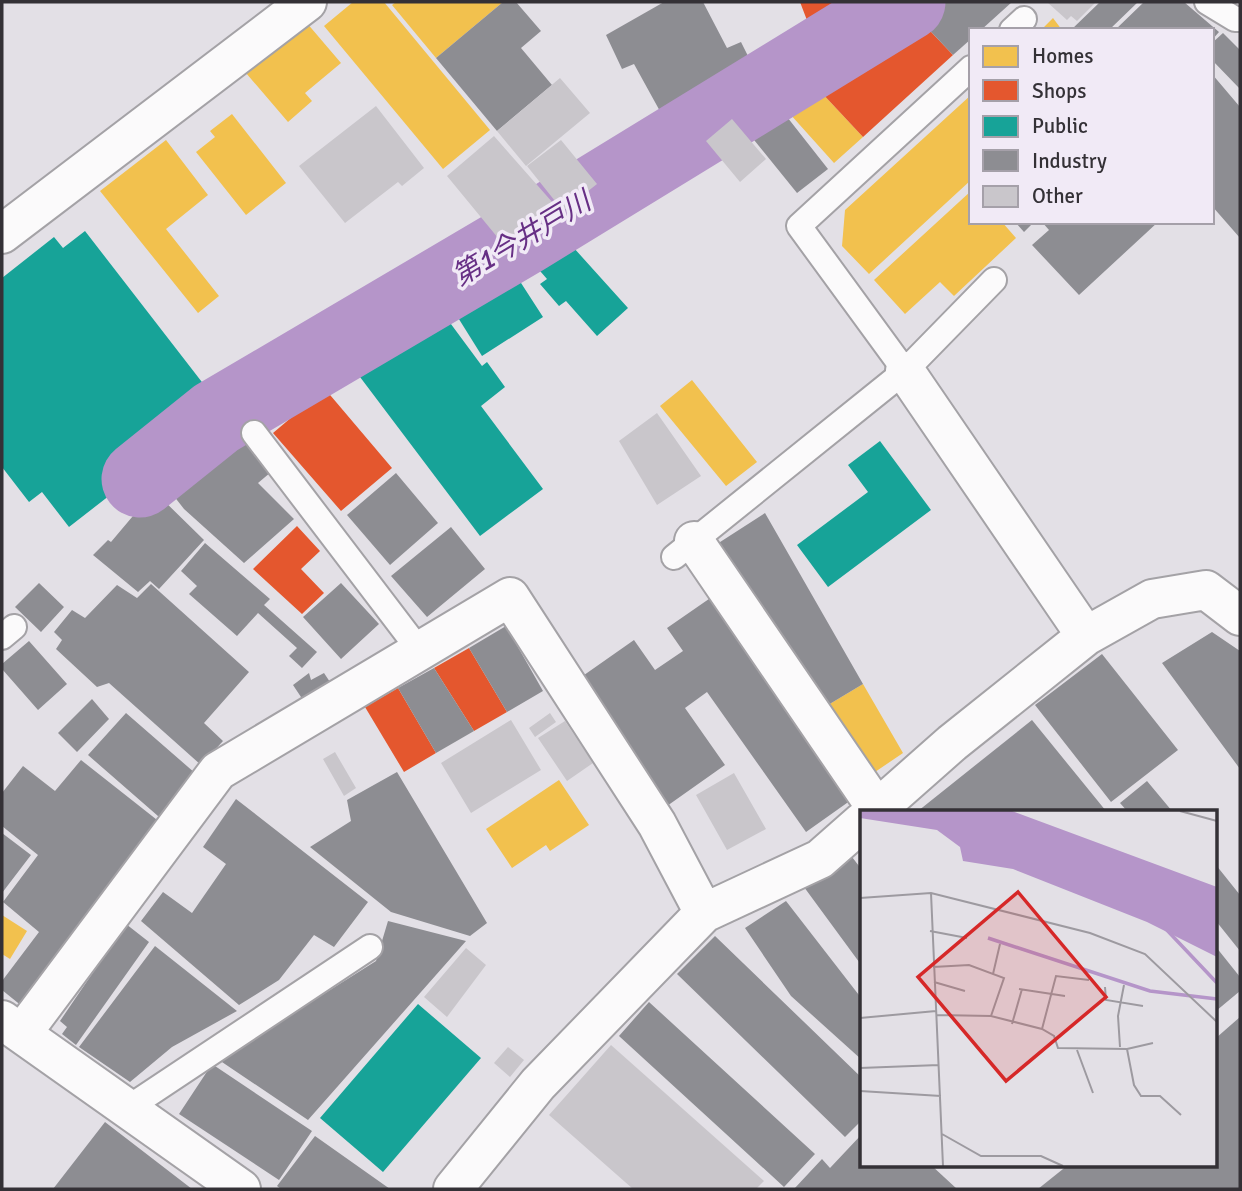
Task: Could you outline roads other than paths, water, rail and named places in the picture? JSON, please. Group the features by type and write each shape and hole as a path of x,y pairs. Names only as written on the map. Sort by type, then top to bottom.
{"street":[{"path":"2,234 307,2"},
{"path":"905,370 1086,636"},
{"path":"684,549 869,810"},
{"path":"876,810 951,743 1086,636 1152,599 1206,590 1240,616"},
{"path":"241,1189 12,1026 218,771 510,597 657,824 704,914"},
{"path":"453,1189 538,1084 704,914 820,859 860,824"}],"lane":[{"path":"1208,2 1213,8 1240,19"},
{"path":"905,370 799,226 969,70"},
{"path":"684,549 905,370 994,280"},
{"path":"254,433 420,651"},
{"path":"128,1108 370,947"}],"waterway":[{"name":"第1今井戸川","path":"140,479 216,418 525,236 907,2"}]}
